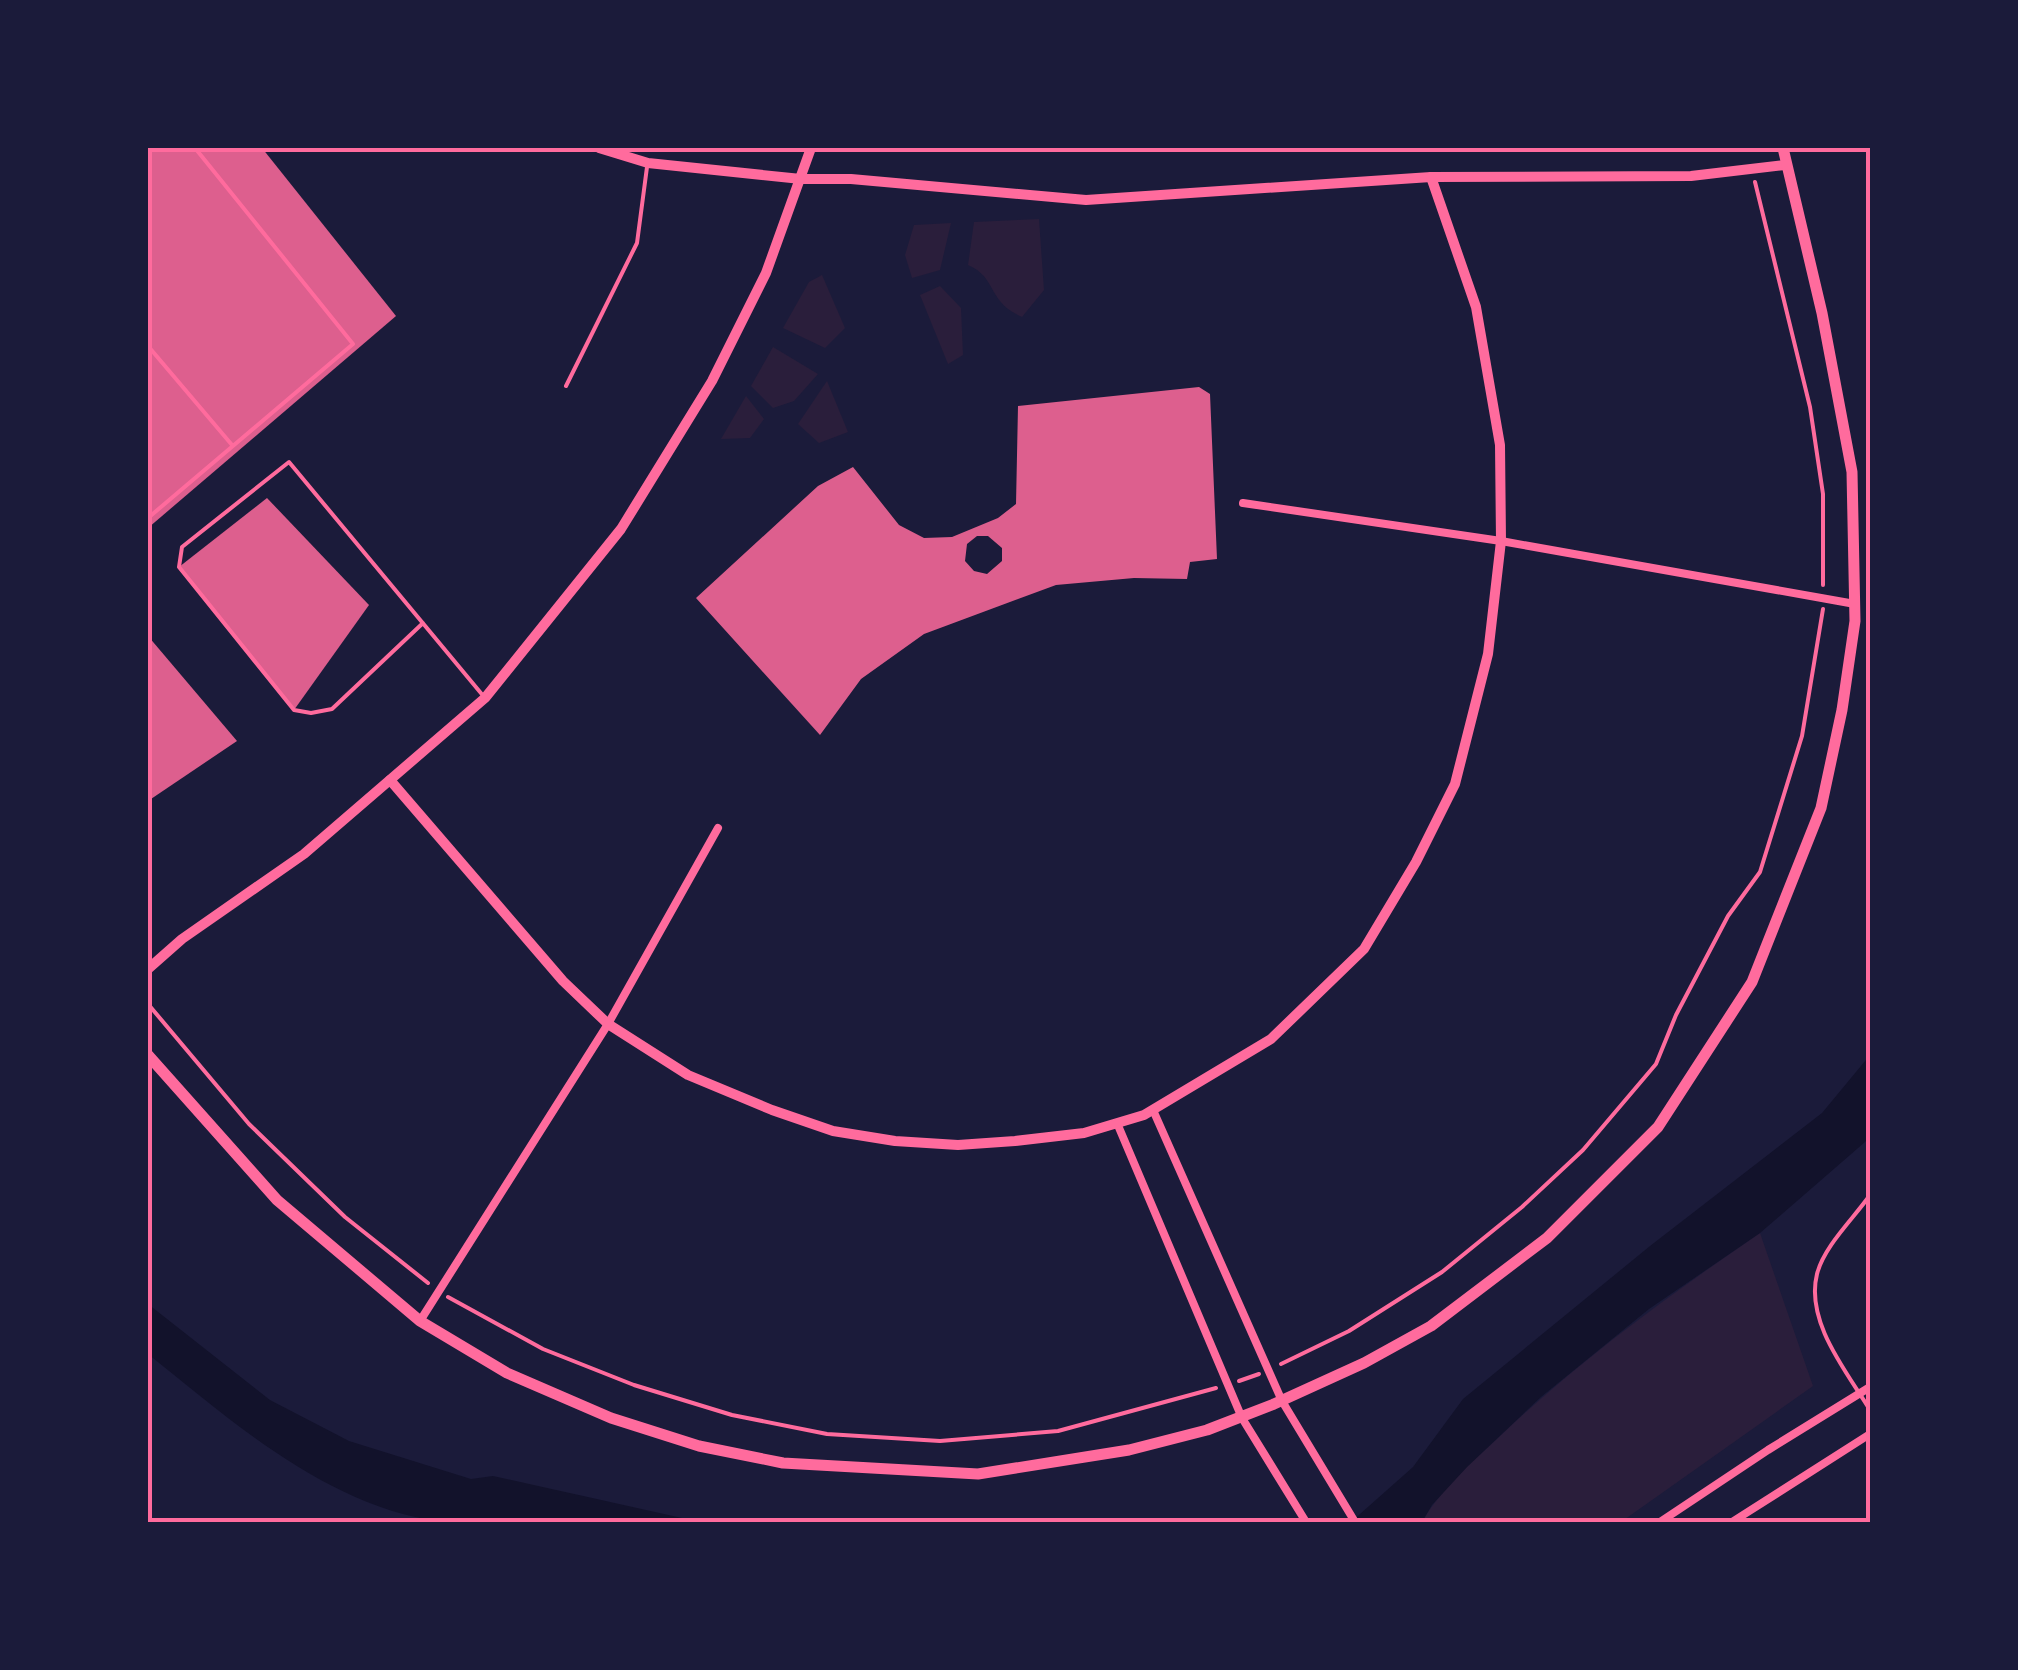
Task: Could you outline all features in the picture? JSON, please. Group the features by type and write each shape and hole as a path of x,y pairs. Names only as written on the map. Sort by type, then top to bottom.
{"main road":[{"path":"148,1054 277,1200 420,1321 507,1373 610,1418 699,1446 783,1463 978,1474 1129,1450 1242,1418 1364,1363 1430,1326 1548,1238 1658,1127 1752,982 1821,808 1842,710 1854,604 1852,472 1822,313 1782,148"}],"street":[{"path":"599,148 648,162 801,179 851,179 1086,200 1431,177 1690,176 1785,166"},
{"path":"148,969 182,939 304,854 484,698 621,529 712,381 766,273 811,148"},
{"path":"390,780 563,981 608,1024 688,1075 833,1131 895,1142 958,1145 1084,1133 1152,1110 1272,1039 1364,949 1416,862 1455,784 1488,654 1501,540 1500,444 1476,307 1431,177"},
{"path":"1244,503 1501,540 1854,604"},
{"path":"420,1321 608,1024 718,828"},
{"path":"1152,1110 1282,1401 1355,1522"},
{"path":"1118,1123 1242,1418 1306,1522"},
{"path":"1660,1522 1870,1387"},
{"path":"1732,1522 1870,1434"}],"lane":[{"path":"149,515 353,344 195,148"},
{"path":"566,386 637,242 648,162"},
{"path":"148,346 232,446"},
{"path":"423,624 332,710 294,710 178,568 182,547 289,462 423,624 484,698"},
{"path":"1870,1195 1817,1272 1816,1302 1826,1338 1870,1410"}],"path":[{"path":"148,1004 249,1124 345,1217 439,1292 543,1349 634,1385 732,1414 828,1434 940,1441 1058,1431 1174,1402 1269,1370 1349,1331 1442,1272 1522,1207 1583,1150 1656,1064 1676,1015 1728,916 1760,872 1802,736 1823,597 1823,494 1810,408 1752,169"}],"shaded area":[{"path":"1039,219 1044,290 1022,317 1003,304 984,276 968,265 974,222"},
{"path":"951,223 940,270 912,278 905,255 914,225"},
{"path":"822,275 845,328 825,348 783,328 809,282"},
{"path":"940,286 961,308 963,355 948,364 920,295"},
{"path":"773,347 818,374 794,401 773,408 751,386"},
{"path":"827,381 848,432 819,443 798,424"},
{"path":"746,396 764,419 750,438 721,439"},
{"path":"1870,1055 1870,1136 1865,1142 1760,1233 1649,1309 1541,1397 1467,1467 1432,1505 1422,1522 1351,1522 1413,1467 1463,1399 1650,1246 1822,1113"},
{"path":"1760,1233 1813,1386 1621,1522 1422,1522 1457,1477 1561,1381 1658,1305"},
{"path":"148,1304 270,1400 349,1441 471,1479 493,1476 700,1522 442,1522 360,1499 284,1458 148,1354"}],"building":[{"path":"148,148 262,148 396,316 148,528"},
{"path":"1199,387 1210,394 1217,559 1190,562 1187,579 1134,578 1056,585 924,634 861,679 820,735 696,598 818,486 853,467 899,525 924,538 952,537 998,518 1016,504 1018,406","holes":["977,536 988,536 1002,548 1002,561 987,574 974,571 965,561 967,544"]},
{"path":"267,498 369,605 294,710 179,567"},
{"path":"148,636 237,741 148,801"}]}
